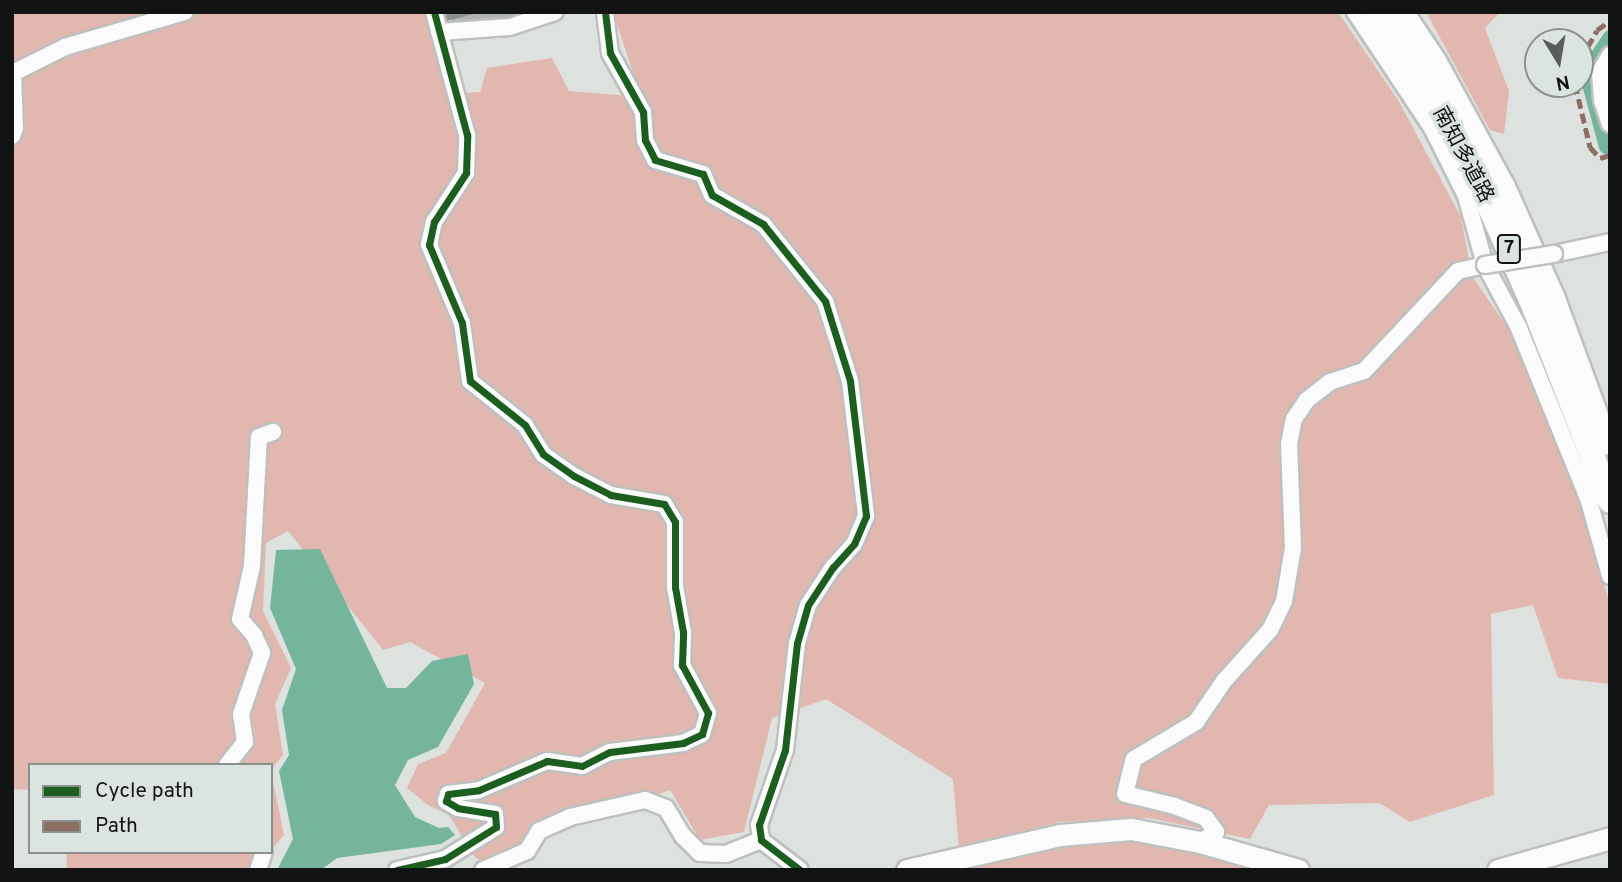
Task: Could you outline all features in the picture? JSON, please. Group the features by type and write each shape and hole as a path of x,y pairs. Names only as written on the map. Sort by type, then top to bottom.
{"highway":[{"name":"南知多道路","path":"1378,12 1416,70 1484,194 1534,307 1610,501"},
{"name":"南知多道路","path":"1401,12 1461,108 1514,212 1553,299 1610,453"}],"main road":[{"path":"907,870 1060,835 1131,829 1200,842 1298,870"},
{"path":"1498,870 1610,838"}],"street":[{"path":"12,136 15,128 13,73 65,47 185,12"},
{"path":"397,870 445,859 496,827 495,814 458,808 446,802 448,794 479,790 547,761 582,766 610,752 683,743 702,734 708,713 682,665 683,632 675,587 675,522 664,505 611,495 574,476 542,454 525,425 470,381 462,323 429,246 433,222 466,173 467,135 434,12"},
{"path":"439,32 510,27 555,12"},
{"path":"605,12 610,53 643,112 645,140 655,160 703,174 712,195 763,224 825,301 850,381 866,516 854,544 833,567 808,605 797,643 785,750 759,825 761,840 800,870"},
{"path":"1355,12 1432,128 1466,196 1485,265 1518,326 1583,486 1610,576"},
{"path":"1610,55 1600,72 1602,100 1610,124"},
{"path":"1200,842 1216,832 1206,818 1175,806 1125,794 1133,759 1196,722 1224,681 1269,631 1284,601 1293,548 1289,444 1294,419 1307,400 1330,382 1364,371 1458,271 1610,242"},
{"path":"229,763 245,742 241,714 262,653 254,635 240,619 252,566 259,437 273,432"},
{"path":"483,870 527,852 539,831 569,817 645,800 666,808 683,836 700,853 726,854 761,840"}],"shaded area":[{"path":"12,12 429,12 451,94 480,92 487,68 552,58 569,91 641,97 613,12 1338,12 1398,100 1461,217 1472,276 1509,330 1578,499 1610,604 1610,684 1558,678 1533,605 1491,614 1494,795 1410,822 1379,803 1269,805 1250,839 1149,818 1059,822 959,849 953,779 826,699 772,718 744,832 700,840 670,790 554,831 513,870 493,870 474,856 449,815 428,805 407,788 418,764 446,753 485,683 410,642 383,650 288,531 266,543 263,611 291,668 275,704 283,755 273,768 273,763 28,763 28,790 12,789"},
{"path":"1426,12 1500,12 1485,28 1509,91 1504,134 1490,130"},
{"path":"320,549 387,688 406,688 432,661 468,654 474,684 438,747 408,760 395,785 415,817 439,828 448,827 455,835 441,844 337,858 321,870 277,870 293,839 279,771 289,755 282,710 296,669 270,608 276,550"},
{"path":"273,781 284,835 273,848"},
{"path":"1133,838 1258,870 959,870 1059,841"},
{"path":"67,854 267,854 254,870 66,870"}],"building":[{"path":"445,12 474,12 474,14 447,21"}],"waterway":[{"path":"1606,147 1586,73 1610,37"}],"marked path":[{"path":"1594,35 1610,21"},
{"path":"1578,98 1590,147 1600,158 1610,155"}],"cycle path":[{"path":"397,870 445,859 496,827 495,814 458,808 446,801 448,794 479,790 547,761 582,766 610,752 683,743 702,734 708,713 682,665 683,632 675,587 675,522 664,504 611,495 574,476 543,454 525,425 470,381 462,323 429,245 434,222 466,173 467,135 434,12"},
{"path":"605,12 610,53 643,112 645,140 655,160 703,174 712,195 763,224 825,301 850,381 866,516 854,544 833,567 808,605 797,643 785,750 759,825 761,840 800,870"}]}
